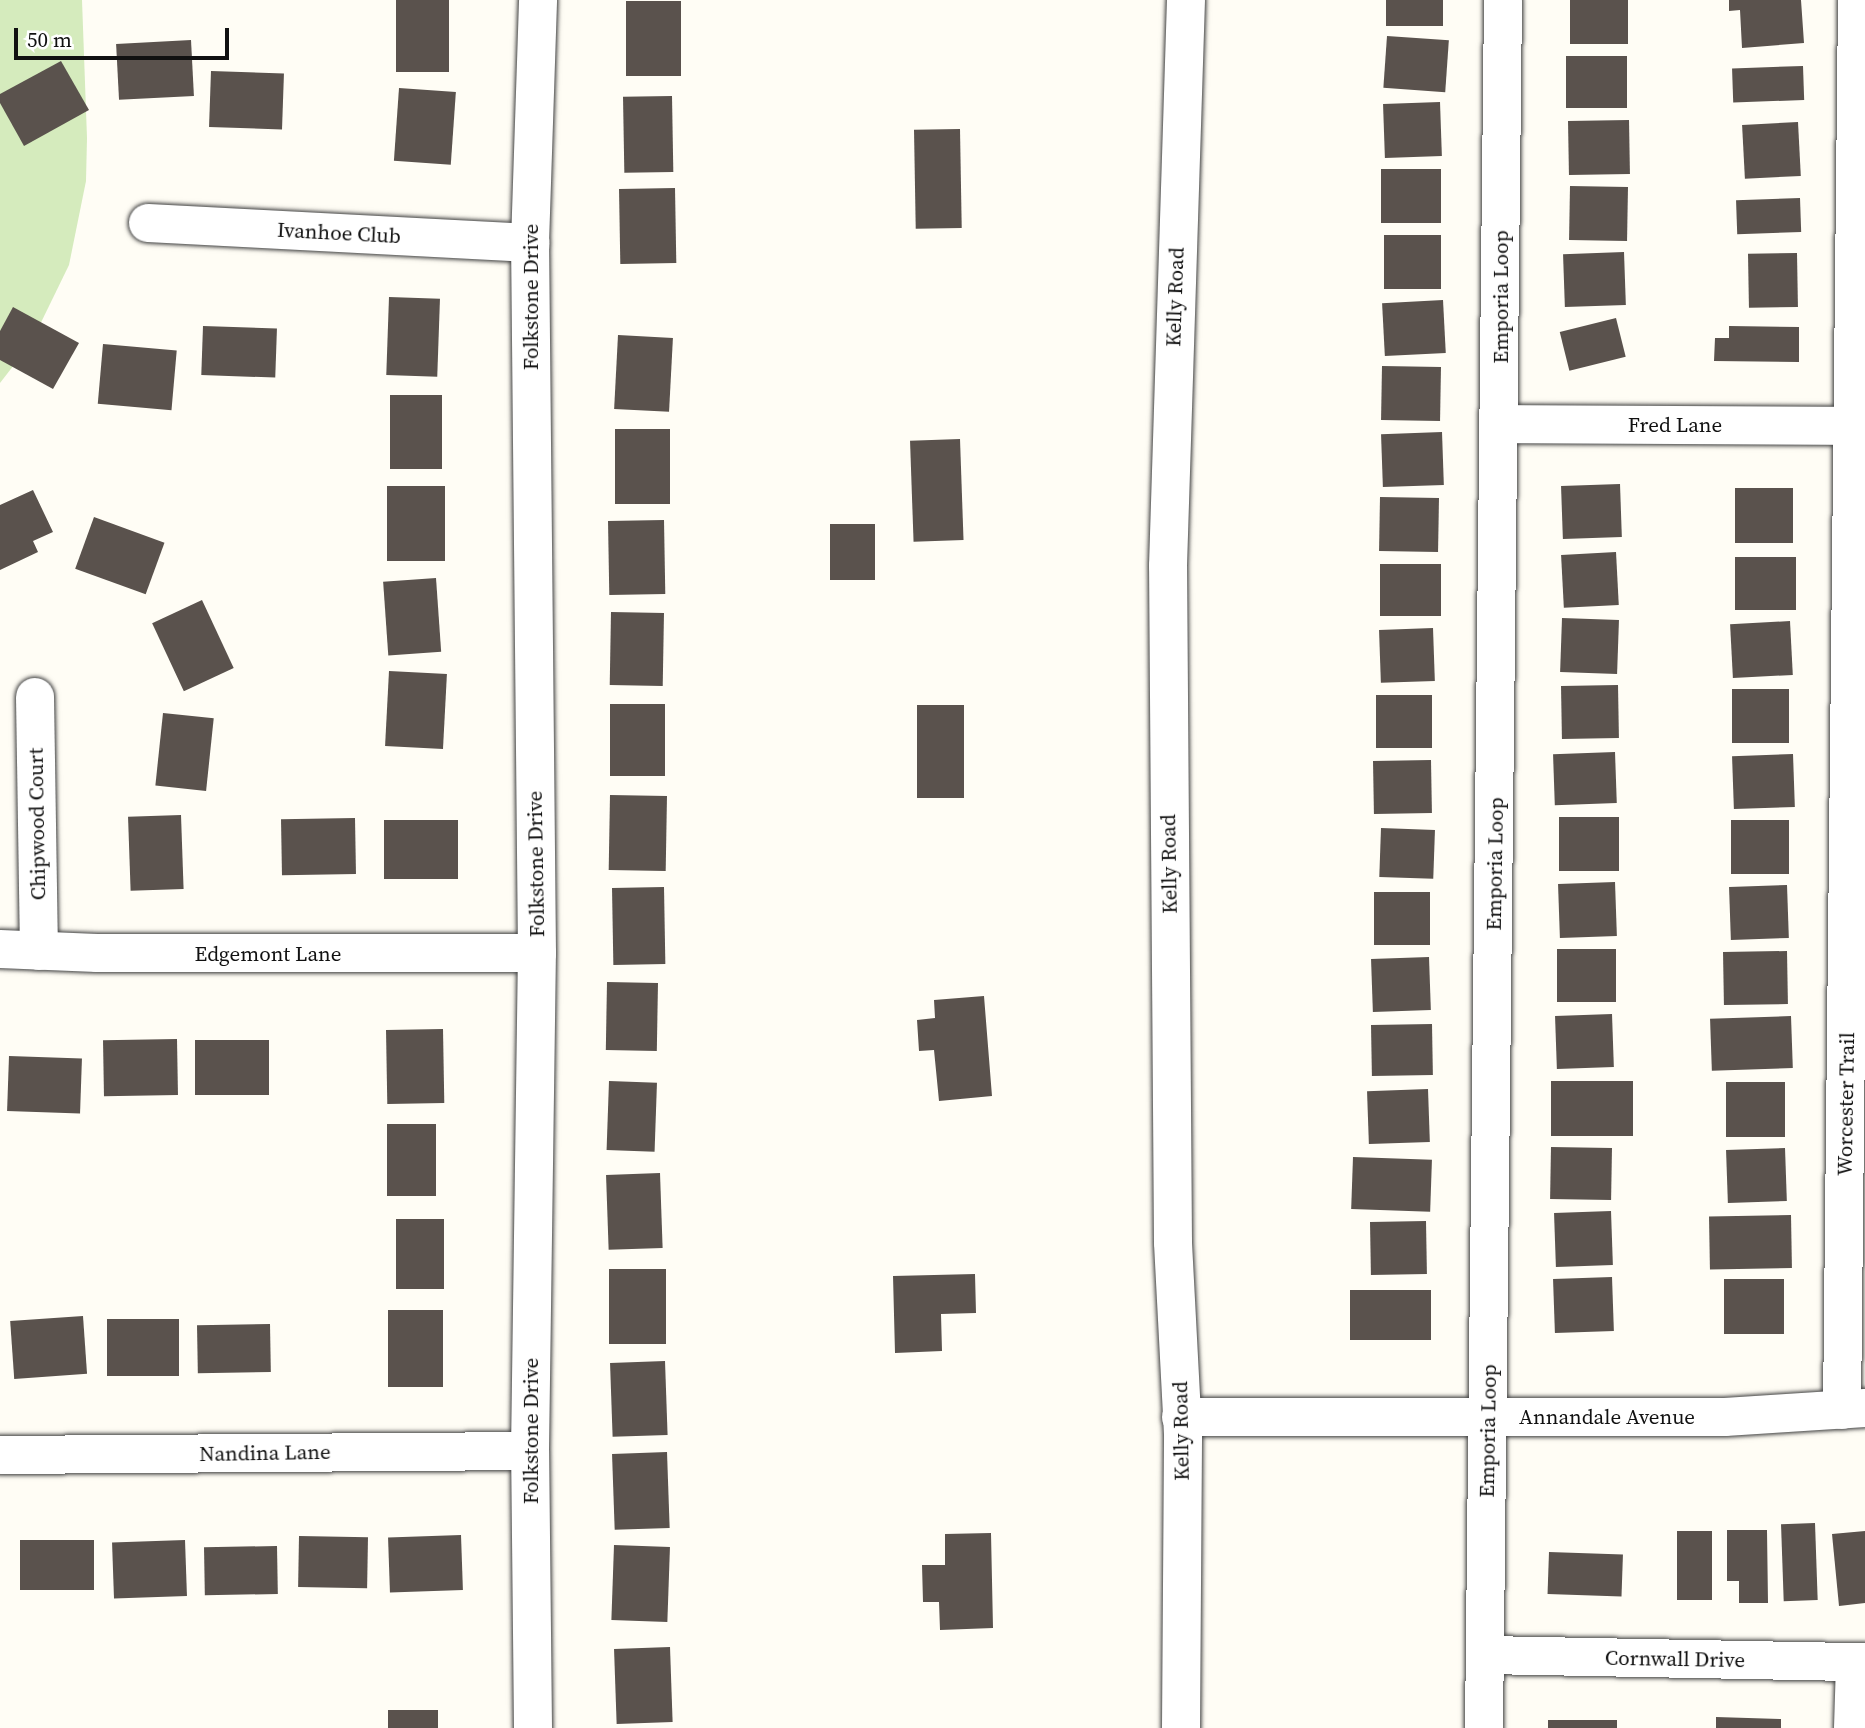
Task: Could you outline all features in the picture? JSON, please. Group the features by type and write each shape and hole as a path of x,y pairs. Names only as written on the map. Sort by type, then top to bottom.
{"street":[{"name":"Folkstone Drive","path":"533,1728 530,1451 537,953 530,243 538,0"},
{"name":"Kelly Road","path":"1181,1728 1181,1417 1173,1242 1167,566 1186,0"},
{"name":"Emporia Loop","path":"1484,1728 1503,0"},
{"name":"Worcester Trail","path":"1853,1409 1857,731 1851,426 1861,170 1857,0"},
{"name":"Ivanhoe Club","path":"148,223 530,243"},
{"name":"Fred Lane","path":"1500,424 1851,426"},
{"name":"Chipwood Court","path":"36,696 39,951"},
{"name":"Edgemont Lane","path":"0,949 537,953"},
{"name":"Annandale Avenue","path":"1181,1417 1725,1417 1853,1409"},
{"name":"Nandina Lane","path":"0,1455 530,1451"},
{"name":"Cornwall Drive","path":"1486,1655 1860,1662"},
{"path":"1853,1728 1860,1662"}],"green space":[{"path":"0,0 82,0 87,138 86,181 69,265 31,343 0,383"}],"building":[{"path":"396,0 449,0 449,72 396,72"},
{"path":"1386,0 1443,0 1443,26 1386,26"},
{"path":"1570,0 1628,0 1628,44 1570,44"},
{"path":"1729,0 1801,0 1804,43 1742,48 1740,10 1729,11"},
{"path":"626,1 681,1 681,76 626,76"},
{"path":"1387,36 1449,40 1445,92 1383,88"},
{"path":"191,40 194,96 119,100 116,44"},
{"path":"1566,56 1627,56 1627,108 1566,108"},
{"path":"61,61 89,110 24,146 0,103 0,94"},
{"path":"1803,66 1804,100 1733,102 1732,68"},
{"path":"211,71 284,74 282,130 209,127"},
{"path":"399,88 456,92 451,165 394,161"},
{"path":"672,96 673,172 624,173 623,97"},
{"path":"1440,102 1442,156 1385,158 1383,104"},
{"path":"1629,120 1630,174 1569,175 1568,121"},
{"path":"1798,122 1801,176 1745,179 1742,125"},
{"path":"960,129 962,228 916,229 914,130"},
{"path":"1381,169 1441,169 1441,223 1381,223"},
{"path":"1570,186 1628,187 1627,241 1569,240"},
{"path":"675,188 676,263 620,264 619,189"},
{"path":"1800,198 1801,232 1737,234 1736,200"},
{"path":"1384,235 1441,235 1441,289 1384,289"},
{"path":"1624,252 1626,305 1565,307 1563,254"},
{"path":"1797,253 1798,307 1749,308 1748,254"},
{"path":"389,297 440,299 437,377 386,375"},
{"path":"1443,300 1446,353 1385,356 1382,303"},
{"path":"13,307 79,343 53,389 0,360 0,331"},
{"path":"1616,318 1626,357 1569,371 1560,332"},
{"path":"203,326 277,329 275,378 201,375"},
{"path":"1729,326 1799,327 1799,362 1714,361 1715,338 1729,338"},
{"path":"618,335 673,338 669,412 614,409"},
{"path":"103,344 177,350 171,410 98,404"},
{"path":"1382,366 1441,367 1440,421 1381,420"},
{"path":"390,395 442,395 442,469 390,469"},
{"path":"615,429 670,429 670,504 615,504"},
{"path":"1442,432 1444,485 1383,487 1381,434"},
{"path":"960,439 964,540 914,542 910,441"},
{"path":"1620,484 1622,537 1563,539 1561,486"},
{"path":"387,486 445,486 445,561 387,561"},
{"path":"1735,488 1793,488 1793,543 1735,543"},
{"path":"33,490 53,532 33,541 38,552 0,570 0,505"},
{"path":"1380,497 1439,498 1438,552 1379,551"},
{"path":"94,517 164,543 146,594 75,569"},
{"path":"664,520 665,594 609,595 608,521"},
{"path":"830,524 875,524 875,580 830,580"},
{"path":"1616,552 1619,605 1564,608 1561,555"},
{"path":"1735,557 1796,557 1796,610 1735,610"},
{"path":"1380,564 1441,564 1441,616 1380,616"},
{"path":"436,578 441,652 388,656 383,582"},
{"path":"202,600 234,668 184,691 152,623"},
{"path":"611,612 664,613 663,686 610,685"},
{"path":"1562,618 1619,620 1617,674 1560,672"},
{"path":"1790,621 1793,675 1733,678 1730,624"},
{"path":"1433,628 1435,681 1381,683 1379,630"},
{"path":"389,671 447,674 443,749 385,746"},
{"path":"1618,685 1619,738 1562,739 1561,686"},
{"path":"1732,689 1789,689 1789,743 1732,743"},
{"path":"1376,695 1432,695 1432,748 1376,748"},
{"path":"610,704 665,704 665,776 610,776"},
{"path":"917,705 964,705 964,798 917,798"},
{"path":"163,713 214,718 206,791 155,786"},
{"path":"1615,752 1617,803 1555,805 1553,754"},
{"path":"1793,754 1795,807 1734,809 1732,756"},
{"path":"1431,760 1432,813 1374,814 1373,761"},
{"path":"610,795 667,796 666,871 609,870"},
{"path":"181,815 184,889 131,891 128,817"},
{"path":"1559,817 1619,817 1619,871 1559,871"},
{"path":"355,818 356,874 282,875 281,819"},
{"path":"384,820 458,820 458,879 384,879"},
{"path":"1731,820 1789,820 1789,874 1731,874"},
{"path":"1381,828 1435,830 1433,879 1379,877"},
{"path":"1615,882 1617,936 1560,938 1558,884"},
{"path":"1787,885 1789,938 1731,940 1729,887"},
{"path":"664,887 665,964 613,965 612,888"},
{"path":"1374,892 1430,892 1430,945 1374,945"},
{"path":"1557,949 1616,949 1616,1002 1557,1002"},
{"path":"1787,951 1788,1004 1724,1005 1723,952"},
{"path":"1429,957 1431,1010 1373,1012 1371,959"},
{"path":"607,982 658,983 657,1051 606,1050"},
{"path":"984,996 992,1096 939,1101 934,1050 919,1051 917,1020 935,1018 934,1000"},
{"path":"1612,1014 1614,1067 1557,1069 1555,1016"},
{"path":"1791,1016 1793,1068 1712,1071 1710,1019"},
{"path":"1432,1024 1433,1075 1372,1076 1371,1025"},
{"path":"443,1029 444,1103 387,1104 386,1030"},
{"path":"177,1039 178,1095 104,1096 103,1040"},
{"path":"195,1040 269,1040 269,1095 195,1095"},
{"path":"9,1056 82,1059 80,1114 7,1111"},
{"path":"609,1081 657,1083 655,1152 607,1150"},
{"path":"1551,1081 1633,1081 1633,1136 1551,1136"},
{"path":"1726,1082 1785,1082 1785,1137 1726,1137"},
{"path":"1428,1089 1430,1142 1369,1144 1367,1091"},
{"path":"387,1124 436,1124 436,1196 387,1196"},
{"path":"1551,1147 1612,1148 1611,1200 1550,1199"},
{"path":"1785,1148 1787,1201 1728,1203 1726,1150"},
{"path":"1353,1157 1432,1160 1430,1212 1351,1209"},
{"path":"660,1173 663,1248 609,1250 606,1175"},
{"path":"1611,1211 1613,1265 1556,1267 1554,1213"},
{"path":"1791,1215 1792,1268 1710,1269 1709,1216"},
{"path":"396,1219 444,1219 444,1289 396,1289"},
{"path":"1426,1221 1427,1274 1371,1275 1370,1222"},
{"path":"609,1269 666,1269 666,1344 609,1344"},
{"path":"975,1274 976,1313 941,1314 942,1351 895,1353 893,1276"},
{"path":"1612,1277 1614,1331 1555,1333 1553,1279"},
{"path":"1724,1279 1784,1279 1784,1334 1724,1334"},
{"path":"1350,1290 1431,1290 1431,1340 1350,1340"},
{"path":"388,1310 443,1310 443,1387 388,1387"},
{"path":"83,1316 87,1374 14,1379 10,1321"},
{"path":"107,1319 179,1319 179,1376 107,1376"},
{"path":"270,1324 271,1372 198,1373 197,1325"},
{"path":"665,1361 668,1435 613,1437 610,1363"},
{"path":"667,1452 670,1528 615,1530 612,1454"},
{"path":"1815,1523 1818,1600 1784,1601 1781,1524"},
{"path":"1727,1530 1767,1530 1768,1603 1739,1603 1739,1581 1727,1581"},
{"path":"1677,1531 1712,1531 1712,1600 1677,1600"},
{"path":"1865,1531 1865,1603 1839,1606 1832,1534"},
{"path":"991,1533 993,1628 940,1630 939,1602 923,1602 922,1565 945,1565 945,1534"},
{"path":"461,1535 463,1590 390,1593 388,1538"},
{"path":"299,1536 368,1537 367,1588 298,1587"},
{"path":"20,1540 94,1540 94,1590 20,1590"},
{"path":"185,1540 187,1596 114,1599 112,1543"},
{"path":"614,1545 670,1547 667,1622 611,1620"},
{"path":"277,1546 278,1594 205,1595 204,1547"},
{"path":"1549,1552 1623,1555 1621,1597 1548,1594"},
{"path":"670,1647 673,1722 617,1724 614,1649"},
{"path":"388,1710 438,1710 438,1728 388,1728"},
{"path":"1716,1717 1781,1719 1781,1728 1716,1728"},
{"path":"1548,1720 1617,1720 1617,1728 1548,1728"}]}
